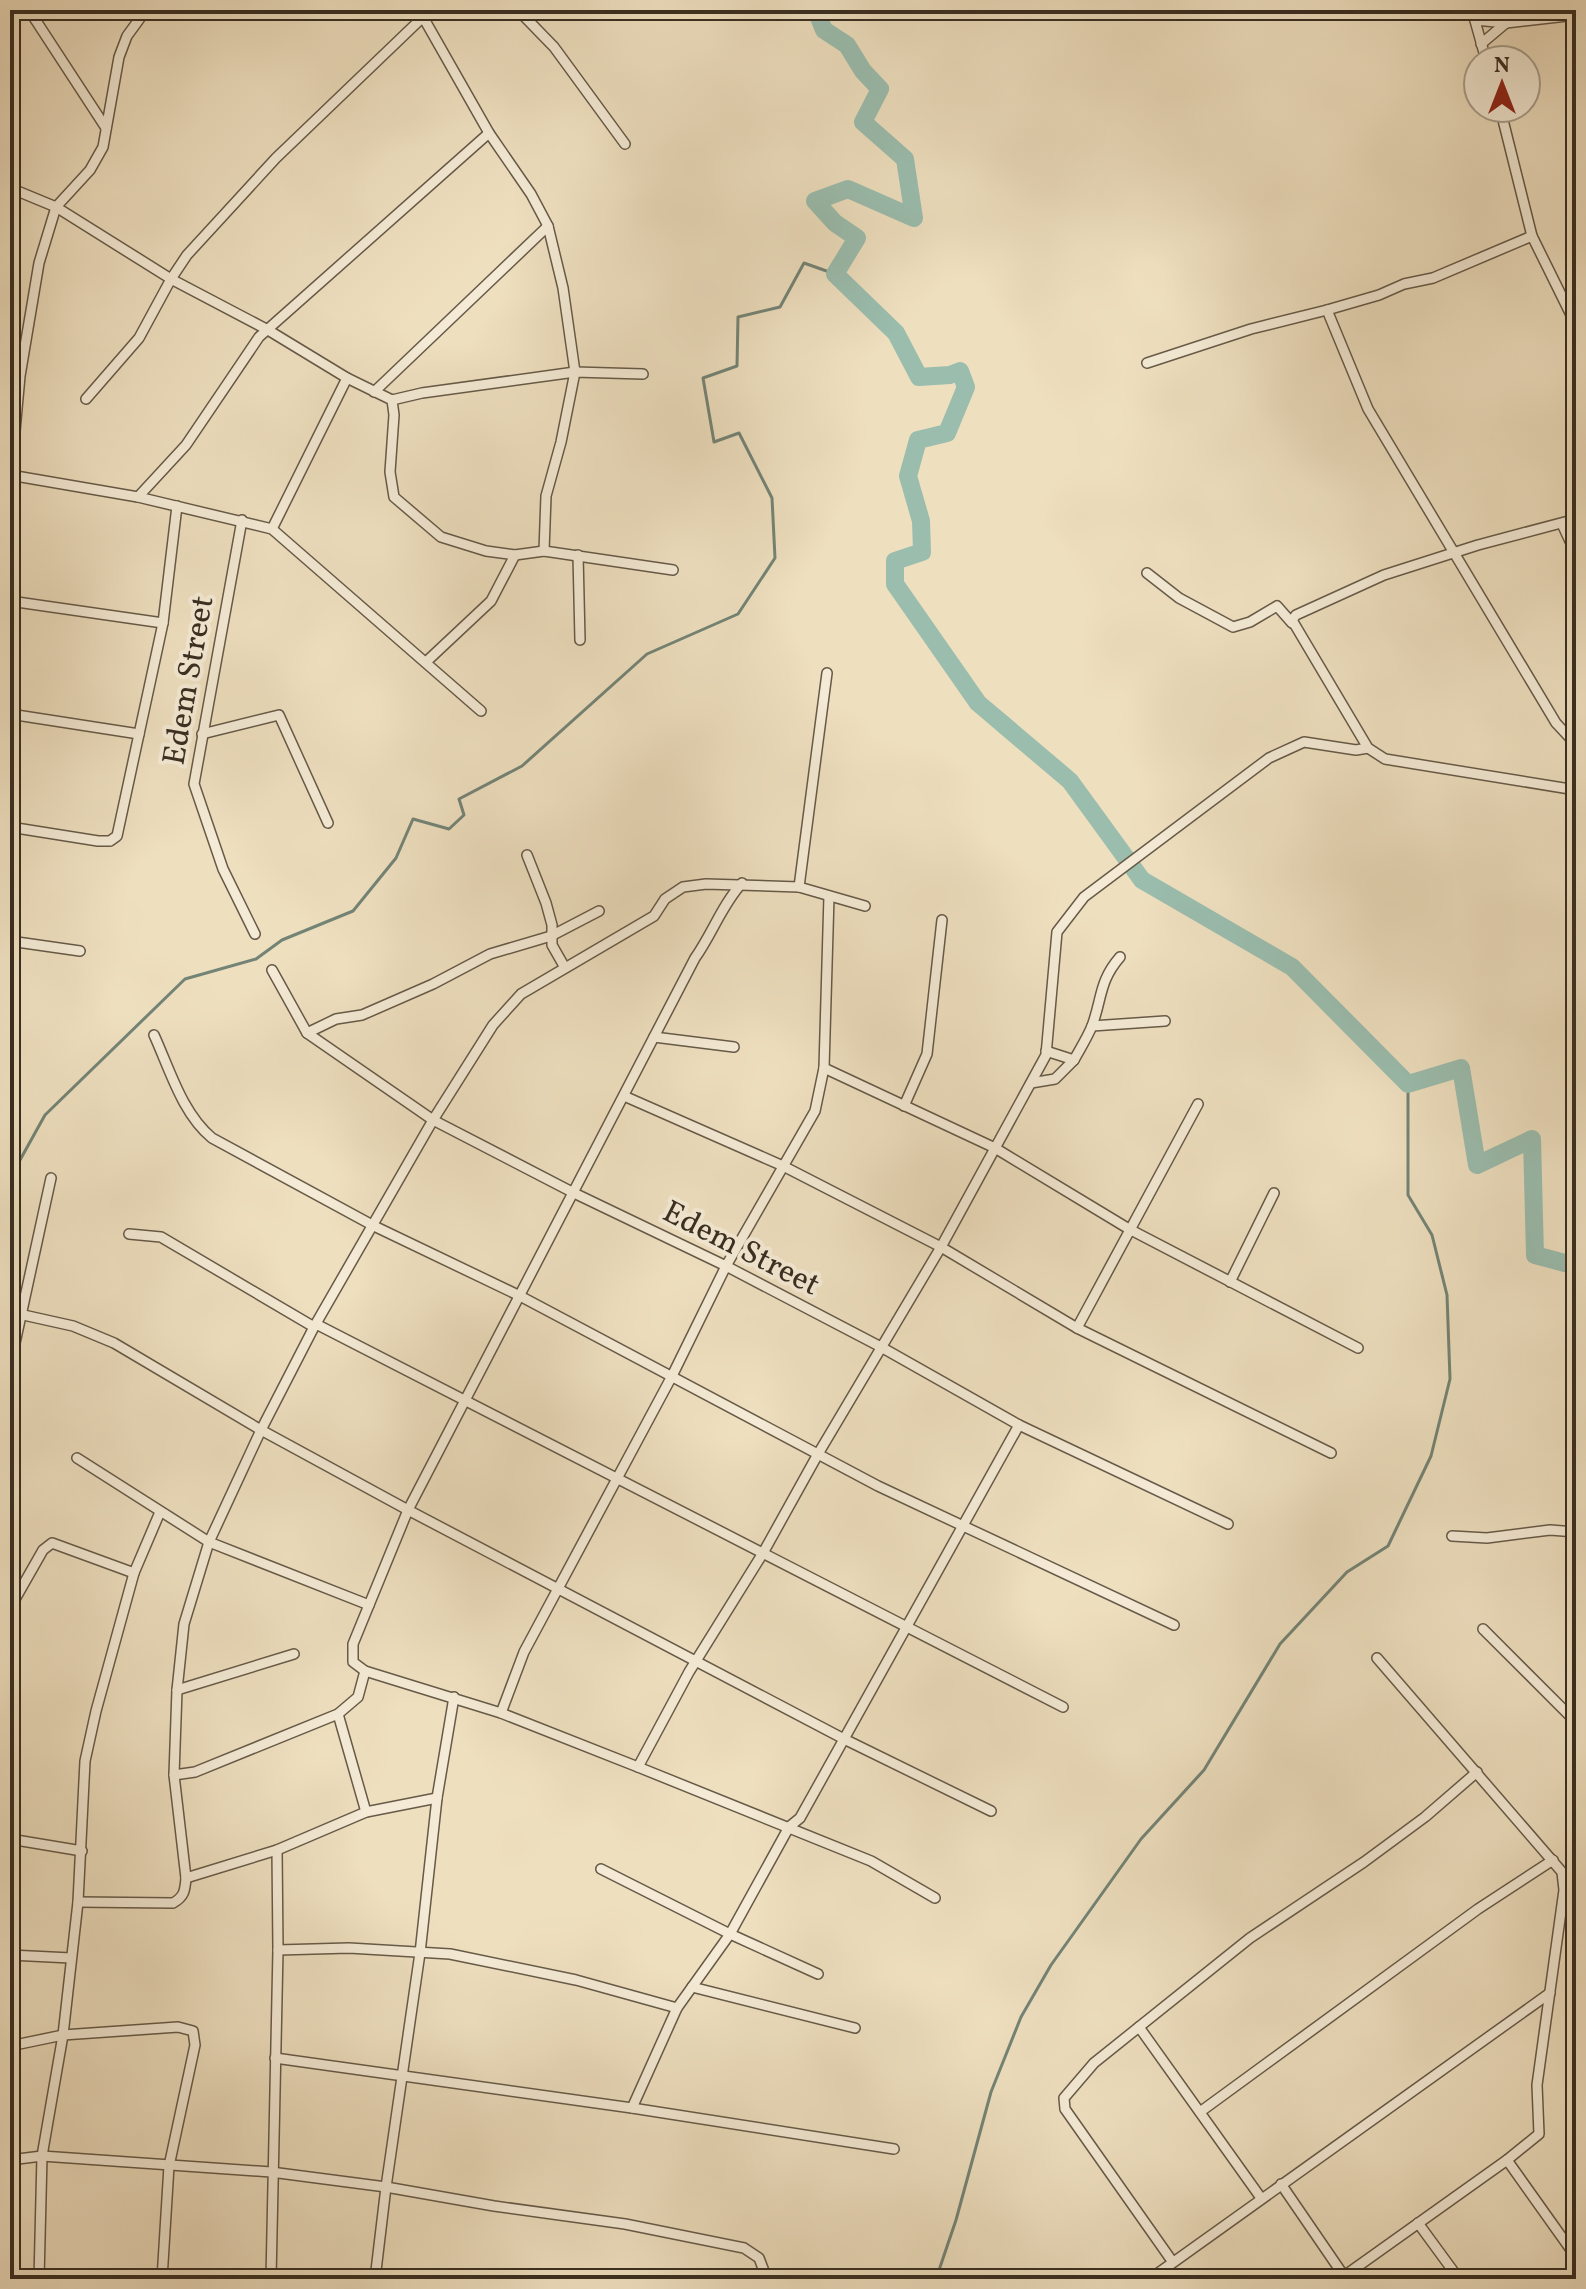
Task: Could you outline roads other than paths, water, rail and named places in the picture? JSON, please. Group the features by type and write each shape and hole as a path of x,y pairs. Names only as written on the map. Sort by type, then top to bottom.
{"street":[{"path":"29,10 106,128"},
{"path":"146,10 127,36 119,57 103,147 90,170 56,207 39,263 20,376 10,475 138,497 272,529 481,711"},
{"path":"86,399 139,338 187,255 276,158 423,17 437,10"},
{"path":"518,10 554,47 625,144"},
{"path":"1506,23 1481,44 1473,15 1506,23 1576,15"},
{"path":"423,17 489,133 531,194 548,226 563,288 575,372 546,496 544,551"},
{"path":"1504,124 1532,236 1576,325"},
{"path":"138,497 186,445 252,345 489,133"},
{"path":"10,188 56,207 171,279 392,400 575,372 643,374"},
{"path":"374,392 548,226"},
{"path":"1147,363 1251,329 1433,278 1532,236"},
{"path":"1327,310 1368,409 1556,723 1570,738 1576,738"},
{"path":"272,529 347,378"},
{"path":"392,400 394,415 390,472 394,497 441,537 461,546 515,555 544,551 673,570"},
{"path":"10,827 98,841 114,839 120,829 163,623 177,506"},
{"path":"1292,623 1296,615 1384,575 1576,519"},
{"name":"Edem Street","path":"242,520 194,784 223,869 255,934"},
{"path":"1562,524 1576,554"},
{"path":"426,662 491,601 515,555"},
{"path":"578,555 580,640"},
{"path":"1147,573 1179,598 1233,627 1250,622 1277,606 1292,623 1368,748 1385,759 1576,790"},
{"path":"10,601 163,623"},
{"path":"799,887 827,673"},
{"path":"10,714 139,734"},
{"path":"202,734 279,715 328,823"},
{"path":"638,1767 696,1661 763,1553 941,1247 1031,1083 1046,1051 1057,932 1084,897 1269,758 1304,742 1356,750 1368,748"},
{"path":"527,855 546,903 552,925 552,945 564,966"},
{"path":"742,883 731,896 695,958 408,1510 353,1644 353,1662 365,1671 501,1713 789,1827 885,1867 935,1898"},
{"path":"78,1902 173,1903 185,1892 174,1775 177,1690 184,1624 209,1542 261,1430 315,1325 433,1120 493,1025 521,994 654,916 665,899 683,887 742,883 799,887 865,906"},
{"path":"501,1713 524,1652 672,1376 726,1266 815,1111 824,1068 829,896"},
{"path":"307,1033 322,1023 372,1011 490,954 551,936 599,911"},
{"path":"904,1106 927,1054 942,920"},
{"path":"10,941 80,951"},
{"path":"1031,1083 1055,1079 1074,1060 1092,1026 1108,970 1120,957"},
{"name":"Edem Street","path":"272,970 307,1033 433,1120 574,1193 726,1266 881,1347 1019,1425 1228,1524"},
{"path":"1092,1026 1165,1021"},
{"path":"154,1035 190,1114 199,1128 212,1138 374,1226 520,1296 878,1486 1174,1625"},
{"path":"654,1037 734,1047"},
{"path":"1046,1051 1074,1060"},
{"path":"824,1068 995,1148 1129,1229 1358,1348"},
{"path":"624,1096 783,1166 941,1247 1077,1328 1331,1453"},
{"path":"1077,1328 1198,1104"},
{"path":"10,1366 51,1178"},
{"path":"1230,1282 1274,1193"},
{"path":"129,1234 161,1237 315,1325 908,1625 1063,1707"},
{"path":"10,1312 73,1326 114,1343 261,1430 408,1510 844,1739 991,1811"},
{"path":"632,2108 677,2008 730,1934 789,1827 800,1818 1019,1425"},
{"path":"77,1458 209,1542 369,1605"},
{"path":"39,2279 42,2156 63,2035 78,1902 85,1761 134,1573 160,1512"},
{"path":"1452,1536 1487,1538 1550,1530 1576,1532"},
{"path":"10,1608 43,1550 52,1543 134,1573"},
{"path":"1483,1629 1576,1722"},
{"path":"177,1690 294,1654"},
{"path":"1281,2184 1342,2278 1539,2134 1537,2085 1564,1890 1562,1872 1377,1658"},
{"path":"174,1775 195,1772 338,1714 358,1697 365,1671"},
{"path":"375,2279 420,1953 437,1798 454,1697"},
{"path":"338,1714 366,1812"},
{"path":"1172,2261 1065,2109 1067,2093 1094,2063 1250,1938 1364,1862 1425,1817 1477,1772"},
{"path":"186,1878 277,1850 366,1812 437,1798"},
{"path":"10,1839 82,1851"},
{"path":"271,2279 277,1850"},
{"path":"1200,2112 1478,1909 1553,1860"},
{"path":"601,1869 818,1974"},
{"path":"278,1950 349,1948 450,1954 576,1980 677,2008"},
{"path":"10,1955 71,1958"},
{"path":"692,1987 855,2028"},
{"path":"1150,2279 1550,1993"},
{"path":"10,2046 63,2035 178,2027 193,2031 195,2045 169,2166 162,2279"},
{"path":"1139,2027 1261,2198"},
{"path":"275,2058 632,2108 894,2149"},
{"path":"10,2160 42,2156 271,2172 625,2224 744,2248 759,2258 767,2279"},
{"path":"1507,2160 1576,2257"},
{"path":"1418,2223 1459,2279"}],"waterway":[{"path":"816,10 824,30 847,45 863,71 880,89 863,122 905,159 914,218 848,189 815,201 835,223 857,238 835,274 896,333 919,377 950,375 960,371 966,387 947,433 918,440 908,476 921,521 922,552 895,561 895,584 978,703 1070,781 1142,880 1292,967 1408,1084 1461,1068 1477,1165 1532,1139 1535,1255 1576,1266"},
{"path":"10,1178 45,1115 185,979 256,959 282,940 353,911 396,858 413,819 449,829 464,815 459,799 522,766 647,654 738,614 775,558 772,498 739,433 714,442 703,378 737,366 738,317 780,307 804,263 835,274"},
{"path":"936,2279 956,2220 991,2092 1021,2017 1051,1965 1141,1839 1204,1770 1280,1644 1347,1572 1388,1546 1431,1456 1450,1379 1447,1295 1432,1235 1408,1195 1408,1084"}]}
